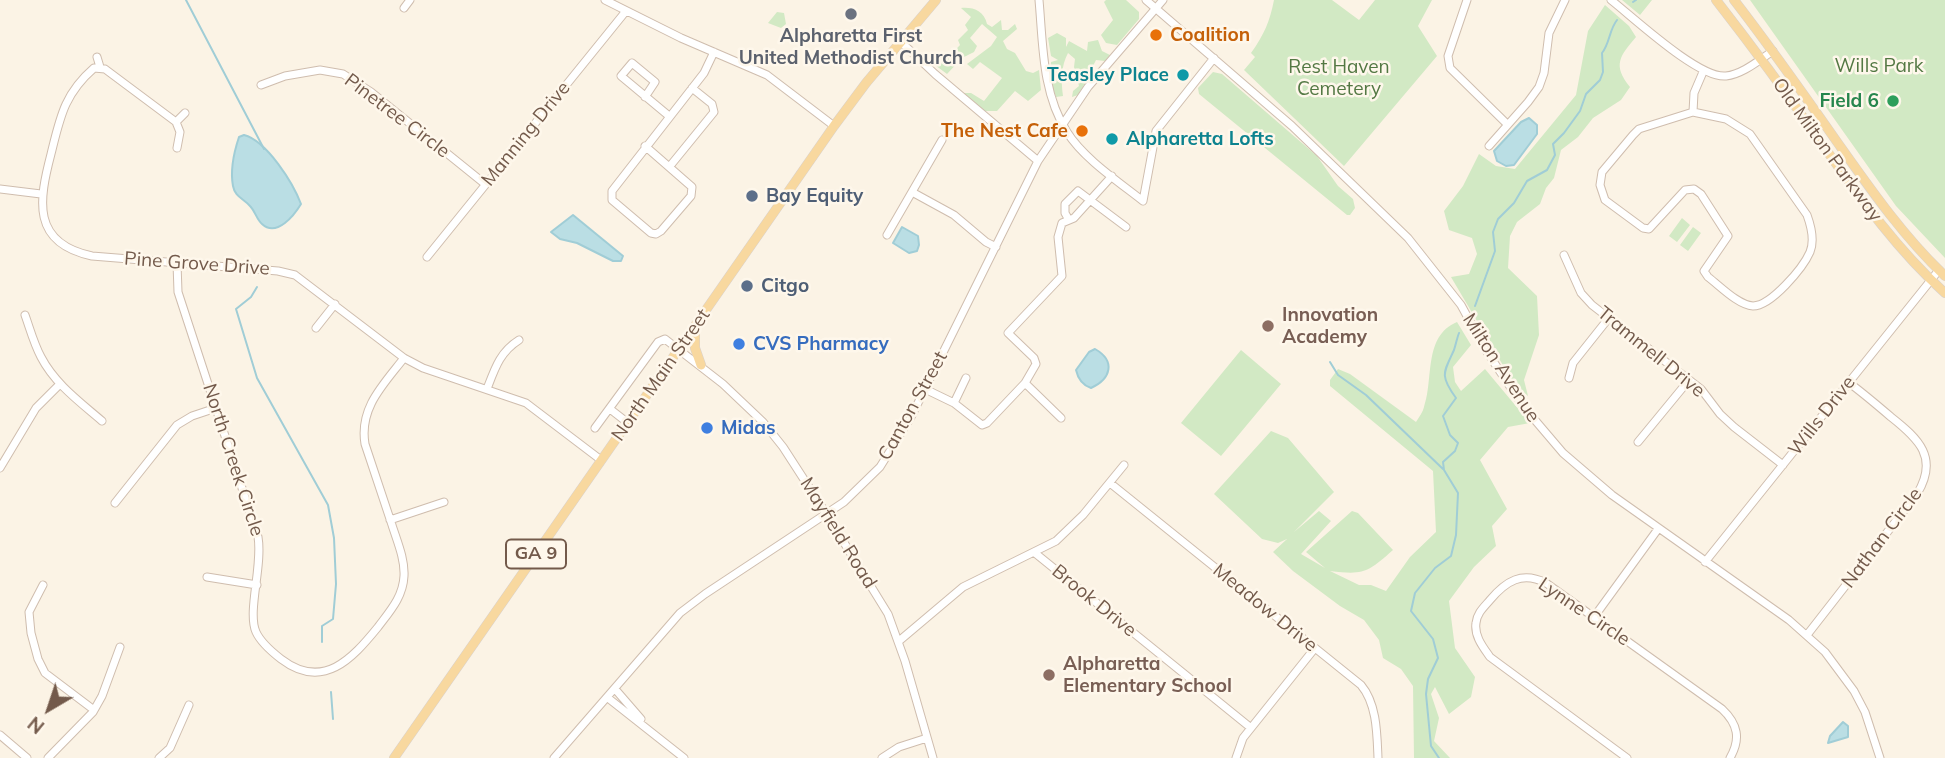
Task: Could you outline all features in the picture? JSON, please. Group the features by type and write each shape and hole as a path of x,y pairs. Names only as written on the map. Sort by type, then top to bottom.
{"main road":[{"name":"North Main Street","path":"394,758 834,126 900,41 936,0"},
{"name":"Old Milton Parkway","path":"1716,0 1762,58 1871,213 1905,255 1945,293"},
{"name":"Old Milton Parkway","path":"1734,0 1773,51 1873,195 1942,273"},
{"path":"695,326 695,348 701,365"}],"street":[{"path":"404,8 410,0"},
{"path":"605,0 767,75 834,126"},
{"path":"1039,0 1050,92 1062,124 1075,143 1143,201 1156,131 1214,58"},
{"name":"Milton Avenue","path":"1146,0 1301,134 1408,238 1461,305 1506,382 1541,428 1589,477 1807,635 1840,671 1854,691 1865,712 1880,758"},
{"name":"Canton Street","path":"554,758 680,613 827,514 854,494 880,467 893,449 925,389 1038,162 1062,124 1101,72 1163,0"},
{"path":"1467,0 1448,56 1450,68 1507,124"},
{"path":"1489,146 1539,87 1544,74 1549,33 1565,0"},
{"path":"1611,0 1703,72 1715,76 1731,75 1773,51"},
{"name":"Manning Drive","path":"427,257 626,11"},
{"path":"900,41 1038,162"},
{"path":"645,146 690,183 693,191 656,234 650,233 619,208 611,196 612,191 645,146 692,88 714,52"},
{"path":"97,57 100,67 176,122 180,132 177,148"},
{"path":"645,97 655,82 632,63 621,76 645,97 669,116"},
{"name":"Pine Grove Drive","path":"100,67 90,71 63,107 41,194 42,211 48,227 58,240 72,250 92,256 287,272 303,279 404,358 424,369 526,403 601,460"},
{"name":"Pinetree Circle","path":"261,85 285,76 320,70 343,74 371,92 485,184"},
{"path":"1693,111 1694,93 1703,72"},
{"path":"670,166 714,112 712,104 692,88"},
{"path":"1693,111 1726,119 1750,134 1807,215 1813,237 1810,252 1776,296 1765,303 1754,306 1744,303 1708,277 1704,271 1727,236 1701,194 1695,189 1685,190 1649,229 1643,228 1605,200 1602,192 1602,172 1639,129 1693,111"},
{"path":"176,122 185,113"},
{"path":"887,235 942,140"},
{"path":"925,389 954,402 982,425 1025,383 1036,364 1034,358 1007,333 1062,276 1058,234 1062,223 1074,218 1112,176"},
{"path":"0,189 41,194"},
{"path":"1069,220 1065,213 1065,204 1075,192 1081,191 1126,227"},
{"path":"912,192 954,215 996,247"},
{"name":"Trammell Drive","path":"1564,255 1581,293 1608,318 1701,389 1734,427 1783,464"},
{"name":"North Creek Circle","path":"177,263 178,292 258,537 261,559 254,625 259,638 271,651 288,664 304,670 323,671 341,665 359,651 395,605 401,593 404,564 365,444 363,425 371,400 404,358"},
{"name":"Wills Drive","path":"1705,562 1931,280 1942,273"},
{"path":"316,328 335,304"},
{"path":"25,315 40,356 60,384 102,421"},
{"path":"1569,378 1573,363 1608,318"},
{"path":"595,428 658,342 666,339 679,349"},
{"path":"487,389 500,356 519,340"},
{"name":"Mayfield Road","path":"679,349 701,365 763,422 783,447 827,514 877,595 899,641 933,758"},
{"path":"954,402 966,378"},
{"path":"1638,442 1689,380"},
{"name":"Nathan Circle","path":"1807,635 1917,494 1926,474 1925,455 1916,438 1849,382"},
{"path":"1025,383 1061,418"},
{"path":"0,468 36,408 60,384"},
{"path":"115,503 177,425 192,416 216,408"},
{"path":"610,409 628,423"},
{"path":"899,641 963,587 1035,553 1068,532 1124,465"},
{"name":"Meadow Drive","path":"1110,483 1361,685 1373,706 1378,758"},
{"path":"390,520 444,502"},
{"path":"1594,617 1658,529"},
{"name":"Brook Drive","path":"1035,553 1251,728"},
{"path":"206,577 257,585"},
{"name":"Lynne Circle","path":"1627,758 1497,664 1481,645 1476,632 1476,622 1483,607 1503,586 1519,578 1537,578 1546,583 1730,716 1737,734 1730,758"},
{"path":"43,585 29,612 38,659 45,673 94,710"},
{"path":"48,758 94,710 120,647"},
{"path":"1236,758 1239,747 1251,728 1315,648"},
{"path":"615,690 625,705 648,728 684,758"},
{"path":"608,698 625,705"},
{"path":"159,758 170,748 189,705"},
{"path":"0,735 27,758"},
{"path":"882,758 899,747 927,738"}],"green space":[{"path":"1126,0 1139,12 1139,19 1117,45 1106,43 1101,35 1113,20 1104,2"},
{"name":"Rest Haven Cemetery","path":"1274,0 1332,0 1359,20 1375,0 1432,0 1418,26 1437,56 1344,166 1244,70 1255,57 1251,53 1266,28"},
{"path":"1622,0 1652,0 1640,15"},
{"name":"Wills Park","path":"1750,0 1945,0 1945,258 1896,206"},
{"path":"1605,5 1629,26 1636,37 1620,61 1621,73 1630,87 1621,100 1593,118 1578,137 1561,150 1554,178 1546,188 1540,204 1517,222 1510,236 1508,268 1537,296 1539,335 1524,380 1528,396 1514,384 1451,277 1469,274 1477,254 1472,238 1449,230 1444,211 1463,186 1479,154 1496,166 1515,169 1576,95 1588,31"},
{"path":"961,8 978,11 992,27 1001,20 1002,30 1008,30 1015,24 1017,29 1003,41 1007,49 1015,53 1026,71 1033,73 1039,70 1041,90 1028,101 1015,91 997,111 985,111 963,93 971,93 984,101 1002,78 980,62 973,69 967,64 991,46 997,37 982,24 970,38 977,46 974,52 962,58 947,74 935,65 943,63 960,45 958,40 968,30 965,25 971,17"},
{"path":"777,12 784,13 786,24 781,28 768,23"},
{"path":"1057,33 1066,38 1066,47 1069,41 1087,51 1088,42 1098,40 1102,51 1110,55 1105,61 1096,60 1093,66 1095,75 1078,95 1072,97 1073,91 1079,86 1074,67 1075,59 1068,53 1062,74 1063,96 1056,97 1050,80 1051,62 1058,60 1051,56 1048,38"},
{"path":"1213,72 1222,74 1317,156 1338,186 1353,199 1355,208 1350,215 1199,94 1198,88"},
{"path":"1682,218 1690,225 1677,242 1669,236"},
{"path":"1693,227 1701,233 1688,251 1680,245"},
{"path":"1457,322 1471,345 1453,367 1455,382 1461,391 1485,369 1530,423 1508,427 1480,460 1507,509 1492,526 1496,546 1474,567 1449,601 1455,648 1475,677 1471,697 1449,714 1435,687 1431,694 1439,718 1434,741 1450,758 1414,758 1413,686 1401,669 1383,658 1379,640 1364,620 1340,606 1293,571 1273,552 1287,539 1278,543 1262,539 1214,494 1271,431 1288,438 1334,492 1294,532 1319,511 1331,521 1301,554 1325,568 1306,552 1352,511 1358,513 1393,550 1364,571 1330,571 1359,585 1371,585 1386,591 1410,557 1436,532 1433,471 1330,386 1330,380 1338,369 1350,374 1416,422 1423,411 1427,396 1434,348 1446,329"},
{"path":"1241,350 1281,384 1221,456 1181,423"}],"water":[{"path":"1529,118 1537,125 1537,134 1514,165 1506,166 1497,161 1494,151 1521,122"},
{"path":"244,135 270,154 286,175 301,204 285,223 274,228 262,224 252,208 234,190 234,155 239,137"},
{"path":"573,215 623,256 621,261 613,261 577,243 560,239 551,232"},
{"path":"902,227 918,236 917,251 909,253 893,243"},
{"path":"1095,349 1106,359 1108,370 1103,380 1091,388 1081,381 1076,370 1089,352"},
{"path":"1843,722 1848,726 1848,737 1828,743 1830,736"}],"waterway":[{"path":"186,0 264,149"},
{"path":"1475,306 1495,251 1493,232 1498,219 1514,203 1527,181 1547,170 1555,155 1553,144 1580,111 1586,94 1600,80 1603,72 1602,53 1617,20"},
{"path":"257,287 251,297 236,309 257,378 328,505 334,538 336,584 333,619 322,626 322,642"},
{"path":"1439,758 1431,746 1426,694 1428,679 1438,658 1433,639 1411,611 1415,593 1435,568 1451,556 1456,535 1458,493 1444,470 1443,462 1455,451 1458,443 1450,435 1443,416 1456,398 1447,384 1445,374 1459,333"},
{"path":"1330,362 1338,375 1366,395 1443,469"},
{"path":"331,692 333,719"}],"place":[{"name":"Alpharetta First United Methodist Church","path":"851,14"},
{"name":"Coalition","path":"1156,35"},
{"name":"Teasley Place","path":"1183,75"},
{"name":"Field 6","path":"1893,101"},
{"name":"The Nest Cafe","path":"1082,131"},
{"name":"Alpharetta Lofts","path":"1112,139"},
{"name":"Bay Equity","path":"752,196"},
{"name":"Citgo","path":"747,286"},
{"name":"Innovation Academy","path":"1268,326"},
{"name":"CVS Pharmacy","path":"739,344"},
{"name":"Midas","path":"707,428"},
{"name":"Alpharetta Elementary School","path":"1049,675"}]}
